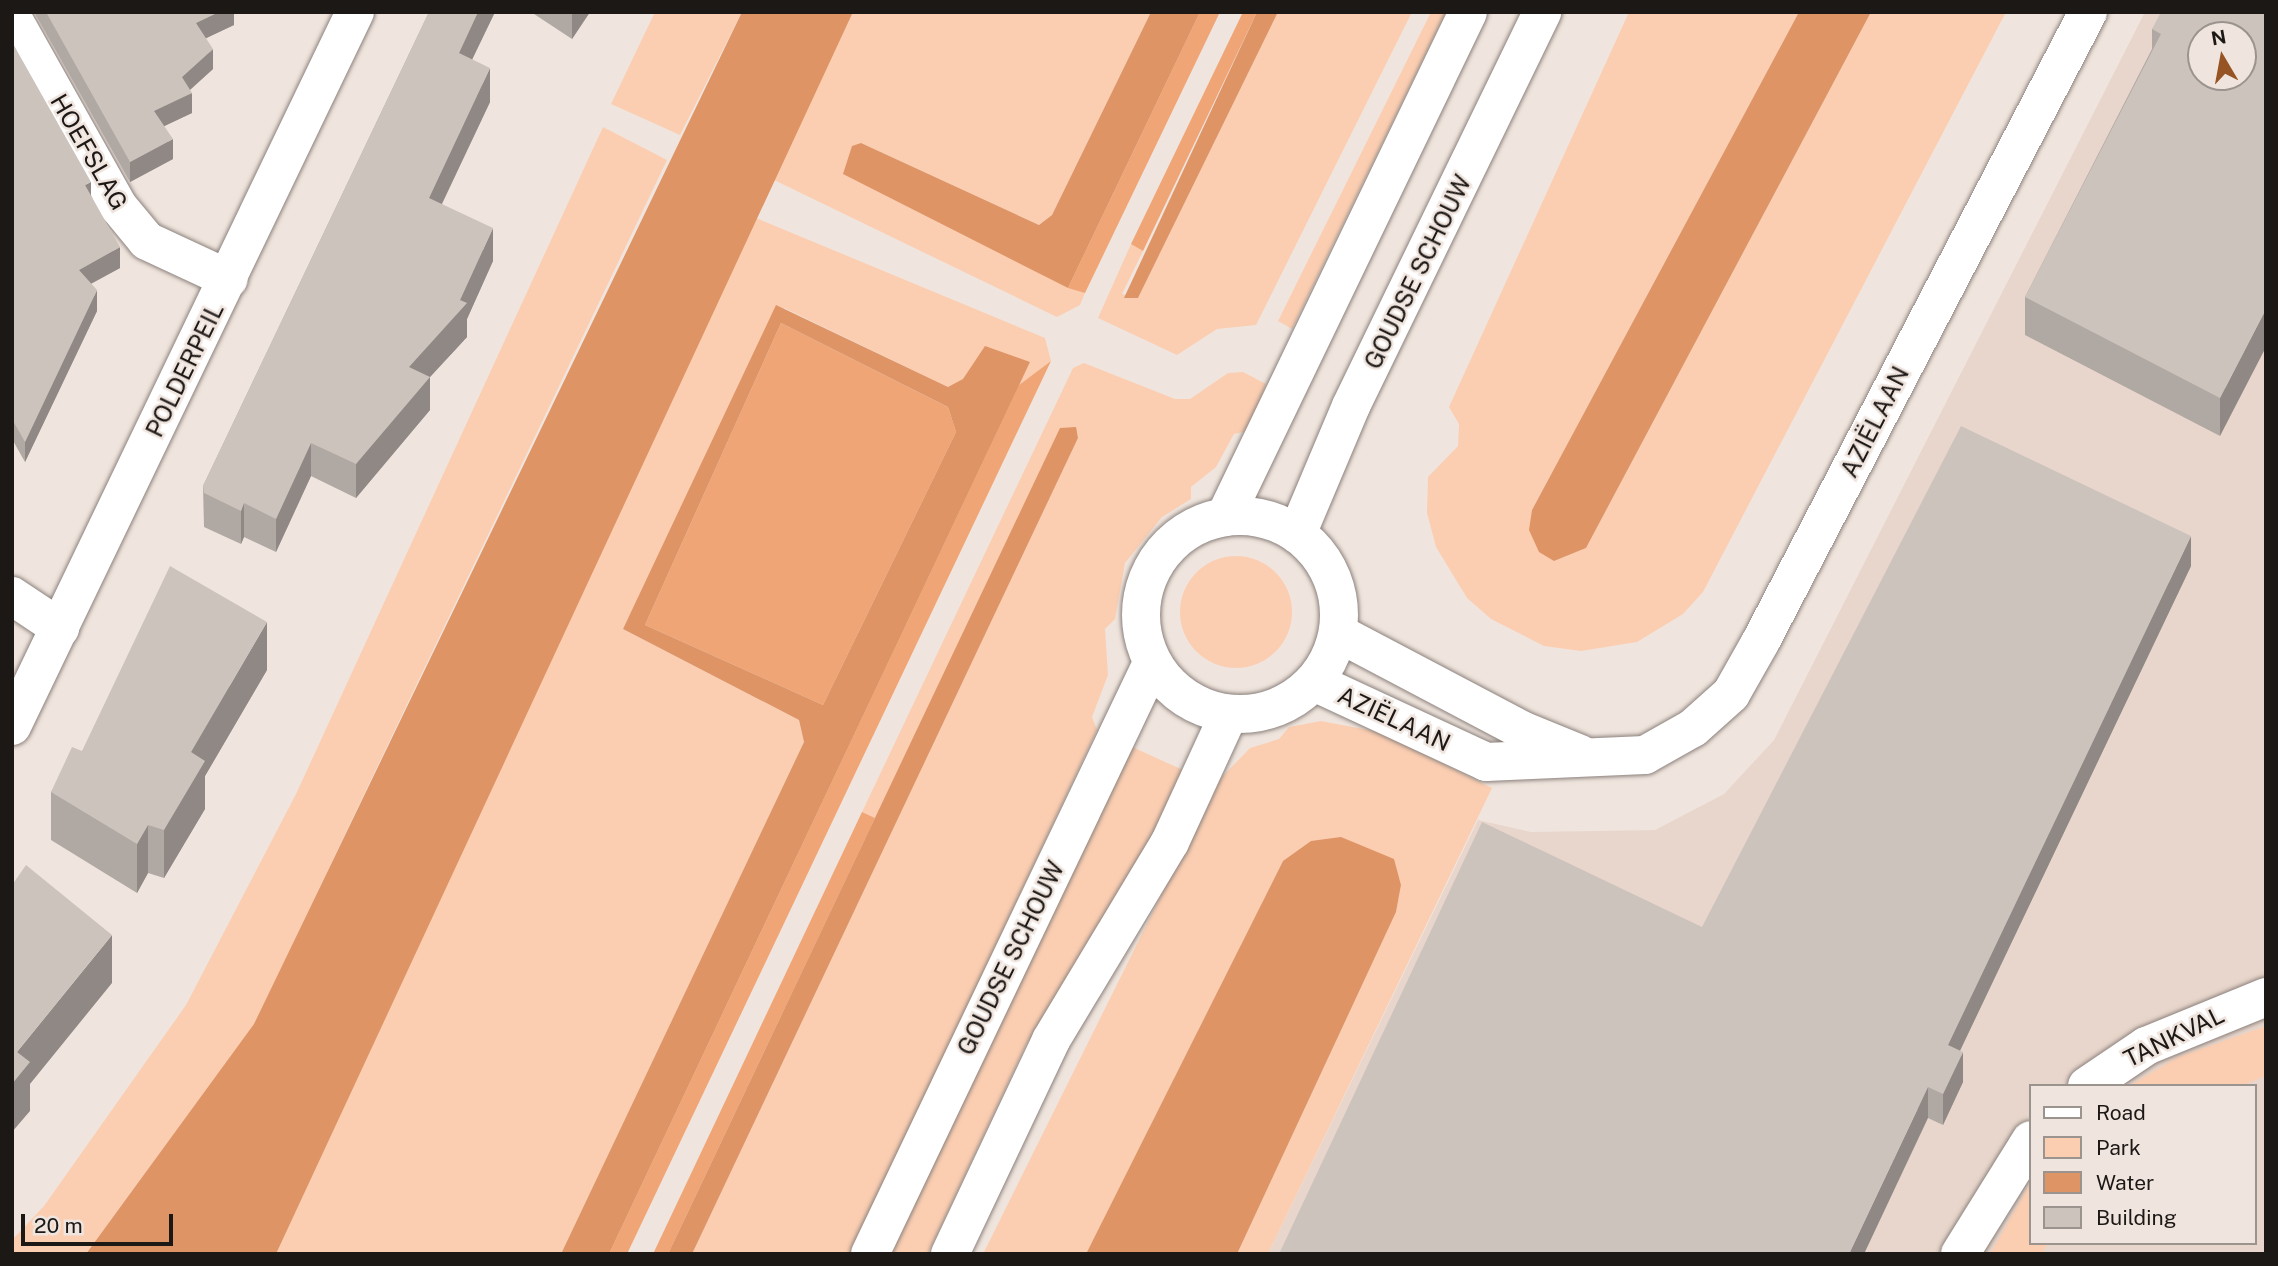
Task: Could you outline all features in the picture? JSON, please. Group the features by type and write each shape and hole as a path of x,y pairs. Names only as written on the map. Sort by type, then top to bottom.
{"street":[{"name":"POLDERPEIL","path":"12,726 355,12"},
{"path":"1225,517 1468,12"},
{"name":"GOUDSE SCHOUW","path":"1297,534 1351,406 1542,12"},
{"name":"AZIËLAAN","path":"1314,682 1486,762 1598,761 1645,755 1693,728 1731,694 2088,12"},
{"name":"HOEFSLAG","path":"12,17 118,206 148,240 229,279"},
{"path":"1225,517 1270,521 1297,534 1320,557 1335,585 1338,633 1314,682 1267,711 1229,714 1184,698 1152,663 1140,618 1151,571 1181,536 1225,517"},
{"path":"12,596 60,628"},
{"name":"AZIËLAAN","path":"1338,633 1524,731 1598,761"},
{"name":"GOUDSE SCHOUW","path":"870,1254 1152,663"},
{"path":"950,1254 1051,1040 1170,842 1229,714"},
{"name":"TANKVAL","path":"2090,1084 2146,1046 2266,997"},
{"path":"1960,1254 2030,1142"}],"shaded area":[{"path":"1200,12 1220,12 1085,293 1068,288"},
{"path":"1243,12 1257,12 1143,251 1131,244"},
{"path":"2145,12 2266,12 2266,1254 1268,1254 1478,820 1531,832 1655,830 1724,794 1774,740"},
{"path":"781,323 948,407 956,432 823,705 645,625"},
{"path":"1051,361 627,1254 609,1254 1019,385"},
{"path":"862,812 875,818 668,1254 653,1254"}],"green space":[{"path":"655,12 742,12 680,135 611,104"},
{"path":"853,12 1151,12 1052,215 1039,225 861,143 1052,280 1085,293 1080,305 1057,317 774,180"},
{"path":"1278,12 1412,12 1256,325 1217,329 1177,355 1098,318 1131,244 1143,251 1122,294 1138,298"},
{"path":"1431,12 1446,12 1292,329 1278,321"},
{"path":"1629,12 1799,12 1532,510 1554,561 1586,548 1871,12 2006,12 1703,592 1683,614 1637,642 1581,651 1544,646 1491,619 1467,598 1436,547 1427,513 1428,477 1458,446 1459,424 1449,407"},
{"path":"603,127 667,160 254,1025 86,1254 12,1254 12,1240 44,1206 186,1005 296,794"},
{"path":"756,218 1045,338 1051,361 1019,385 1030,362 948,387 784,308 623,629 799,720 804,742 561,1254 276,1254"},
{"path":"1084,363 1175,399 1190,399 1228,373 1243,372 1266,384 1248,431 1234,434 1216,467 1191,487 1191,499 1162,517 1125,563 1115,619 1105,629 1108,675 1092,717 1097,730 851,1254 692,1254 1078,438 1075,428 875,818 862,812 1073,368"},
{"path":"1236,556 1258,560 1276,572 1288,590 1292,612 1288,634 1276,652 1258,664 1236,668 1214,664 1196,652 1184,634 1180,612 1184,590 1196,572 1214,560"},
{"path":"1321,721 1379,732 1492,788 1268,1254 1237,1254 1396,912 1401,885 1393,859 1283,861 1086,1254 983,1254 1218,781 1250,748 1279,739 1289,727"},
{"path":"1128,745 1185,771 1148,848 1026,1045 928,1254 888,1254"},
{"path":"2266,1026 2266,1076 2246,1084 2132,1084 2178,1057"},
{"path":"2030,1184 2030,1245 2047,1245 2042,1254 1990,1254"}],"water":[{"path":"742,12 853,12 276,1254 86,1254 254,1024"},
{"path":"1151,12 1200,12 1068,288 843,174 852,146 861,143 1039,225 1052,215"},
{"path":"1257,12 1278,12 1138,298 1124,298"},
{"path":"1799,12 1871,12 1586,548 1554,561 1539,552 1529,530 1532,510"},
{"path":"776,305 948,387 963,379 985,346 1030,362 609,1254 561,1254 804,742 799,720 623,629","holes":["781,323 948,407 956,432 823,705 645,625"]},
{"path":"1076,427 1078,438 692,1254 668,1254 1060,428"},
{"path":"1341,837 1394,859 1401,885 1396,912 1237,1254 1086,1254 1283,861 1311,841"}],"building":[{"path":"46,12 219,12 196,23 213,49 182,77 192,93 154,111 173,139 130,162"},
{"path":"429,12 478,12 459,53 490,68 429,198 493,228 460,300 467,303 409,367 430,377 356,464 311,443 276,519 244,503 241,511 204,493 203,486"},
{"path":"2161,12 2266,12 2266,309 2220,398 2025,297 2161,34 2152,29"},
{"path":"12,42 91,182 85,185 120,247 79,270 97,290 25,442 12,419"},
{"path":"1961,426 2191,536 1948,1045 1963,1052 1943,1094 1928,1087 1849,1254 1279,1254 1482,822 1702,927"},
{"path":"170,566 267,622 191,752 205,761 164,830 148,825 137,844 51,792 72,747 82,751"},
{"path":"26,865 112,935 17,1052 30,1062 12,1084 12,885"}]}
